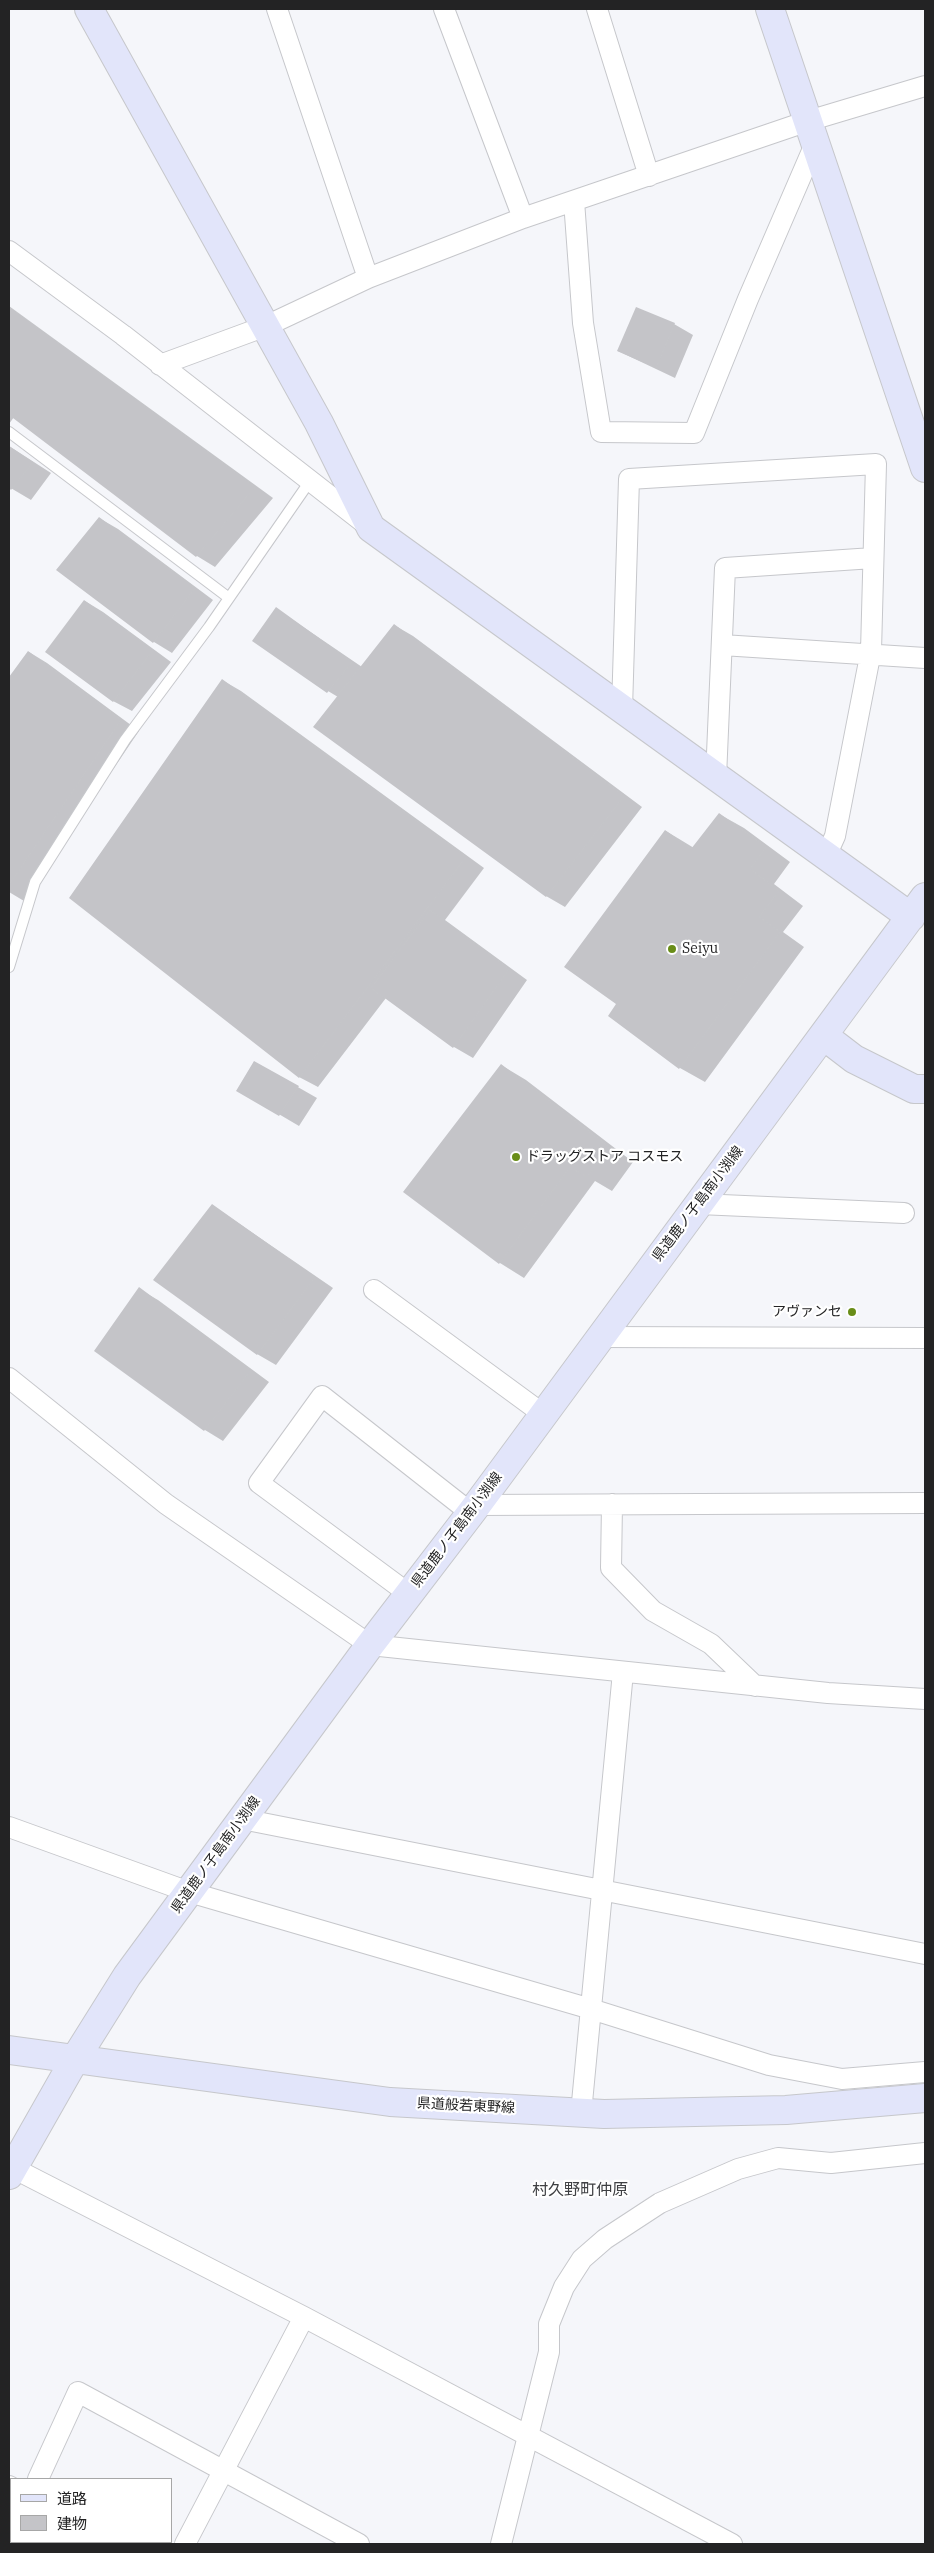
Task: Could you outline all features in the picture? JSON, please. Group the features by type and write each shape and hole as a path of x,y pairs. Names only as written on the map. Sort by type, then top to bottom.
{"main road":[{"path":"89,9 266,326 371,528 826,856 918,907"},
{"path":"770,9 925,464"},
{"name":"県道鹿ノ子島南小渕線","path":"11,2172 75,2059 127,1976 370,1645 474,1508 918,907"},
{"path":"824,1036 854,1060 914,1089 925,1089"},
{"name":"県道般若東野線","path":"9,2050 390,2102 581,2113 786,2110 925,2098"}],"street":[{"path":"278,9 368,278"},
{"path":"444,9 523,218"},
{"path":"597,9 649,176"},
{"path":"160,364 266,326 368,278 523,218 649,176 811,133 925,86"},
{"path":"574,201 583,324 602,432 694,433 752,290 811,133"},
{"path":"9,251 160,364 371,528"},
{"path":"622,709 629,480 876,464 870,656 835,836 826,856"},
{"path":"310,481 345,476"},
{"path":"716,777 725,568 873,558"},
{"path":"722,645 870,656 925,658"},
{"path":"699,1204 904,1213"},
{"path":"374,1290 543,1414"},
{"path":"599,1337 925,1338"},
{"path":"9,1378 166,1504 370,1645 755,1686 925,1699"},
{"path":"409,1594 259,1483 322,1396 474,1508 612,1504 925,1502"},
{"path":"612,1504 611,1568 653,1611 711,1644 755,1686"},
{"path":"581,2113 623,1672"},
{"path":"242,1819 925,1954"},
{"path":"9,1827 189,1892 590,2009 769,2065 842,2080 925,2072"},
{"path":"501,2544 548,2352 549,2324 564,2287 582,2259 605,2239 660,2203 738,2169 778,2158 831,2163 925,2153"},
{"path":"11,2172 304,2317 732,2544"},
{"path":"185,2544 304,2317"},
{"path":"38,2478 78,2392 359,2544"}],"lane":[{"path":"9,432 230,598"},
{"path":"9,966 35,882 125,740 230,598 310,481"}],"building":[{"path":"9,307 255,487 196,557 9,415"},
{"path":"636,307 675,323 656,368 617,351"},
{"path":"9,446 33,462 11,490 9,488"},
{"path":"99,517 195,588 153,643 56,570"},
{"path":"84,600 153,650 113,702 45,652"},
{"path":"276,607 352,662 327,693 252,641"},
{"path":"394,624 624,796 546,897 313,727"},
{"path":"28,651 121,720 9,885 9,677"},
{"path":"222,679 466,857 299,1078 69,898"},
{"name":"Seiyu","path":"719,813 766,847 750,869 779,891 759,917 780,932 679,1069 608,1016 616,1004 564,967 665,830 691,849"},
{"path":"430,910 509,969 453,1048 371,988"},
{"path":"254,1061 299,1086 279,1116 236,1091"},
{"name":"ドラッグストア コスモス","path":"501,1064 609,1147 587,1177 570,1167 499,1264 403,1192"},
{"path":"212,1204 315,1277 257,1355 153,1280"},
{"path":"139,1287 251,1370 204,1431 94,1351"}],"place":[{"name":"Seiyu","path":"672,949"},
{"name":"ドラッグストア コスモス","path":"516,1157"},
{"name":"アヴァンセ","path":"852,1312"}],"district":[{"name":"村久野町仲原","path":"580,2190"}]}
